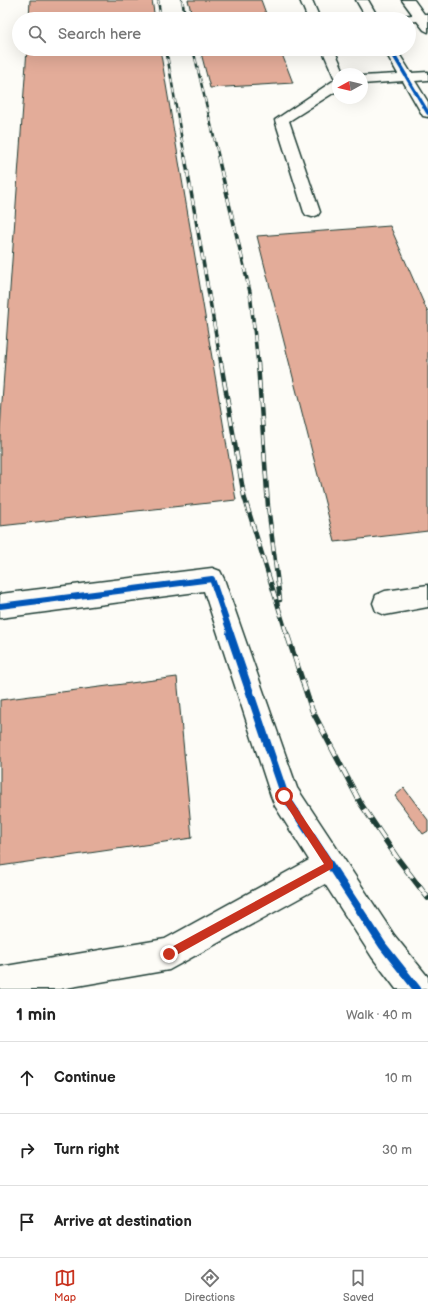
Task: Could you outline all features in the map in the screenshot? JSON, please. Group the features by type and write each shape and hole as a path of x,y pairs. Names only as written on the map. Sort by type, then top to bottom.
{"street":[{"path":"306,0 311,12"},
{"path":"362,0 369,12"},
{"path":"408,0 424,17 428,28"},
{"path":"331,56 336,68"},
{"path":"394,56 428,113"},
{"path":"368,80 428,76"},
{"path":"312,212 282,120 332,88"},
{"path":"0,606 212,579 284,796 383,946 416,989"},
{"path":"385,603 428,596"},
{"path":"0,983 169,954 330,865"}],"building":[{"path":"30,0 152,0 154,12 29,12"},
{"path":"188,0 261,0 265,12 191,12"},
{"path":"27,56 161,56 236,500 0,526 0,430"},
{"path":"202,56 283,56 293,83 210,88"},
{"path":"390,226 428,313 428,531 335,542 257,236"},
{"path":"177,677 192,838 0,866 0,700"},
{"path":"404,788 428,820 428,831 423,834 395,796"}],"railway":[{"path":"158,0 160,12"},
{"path":"182,0 185,12"},
{"path":"167,56 185,158"},
{"path":"195,56 219,158"},
{"path":"185,157 221,364"},
{"path":"218,157 250,292 258,364"},
{"path":"221,363 244,496 287,635"},
{"path":"258,363 268,506 280,600"},
{"path":"287,634 312,710 361,804 398,859 428,898"}],"cycle path":[{"path":"394,56 428,113"},
{"path":"0,606 212,579 285,796 383,946 417,989"}],"route":[{"path":"169,954 330,865 284,796"}]}
